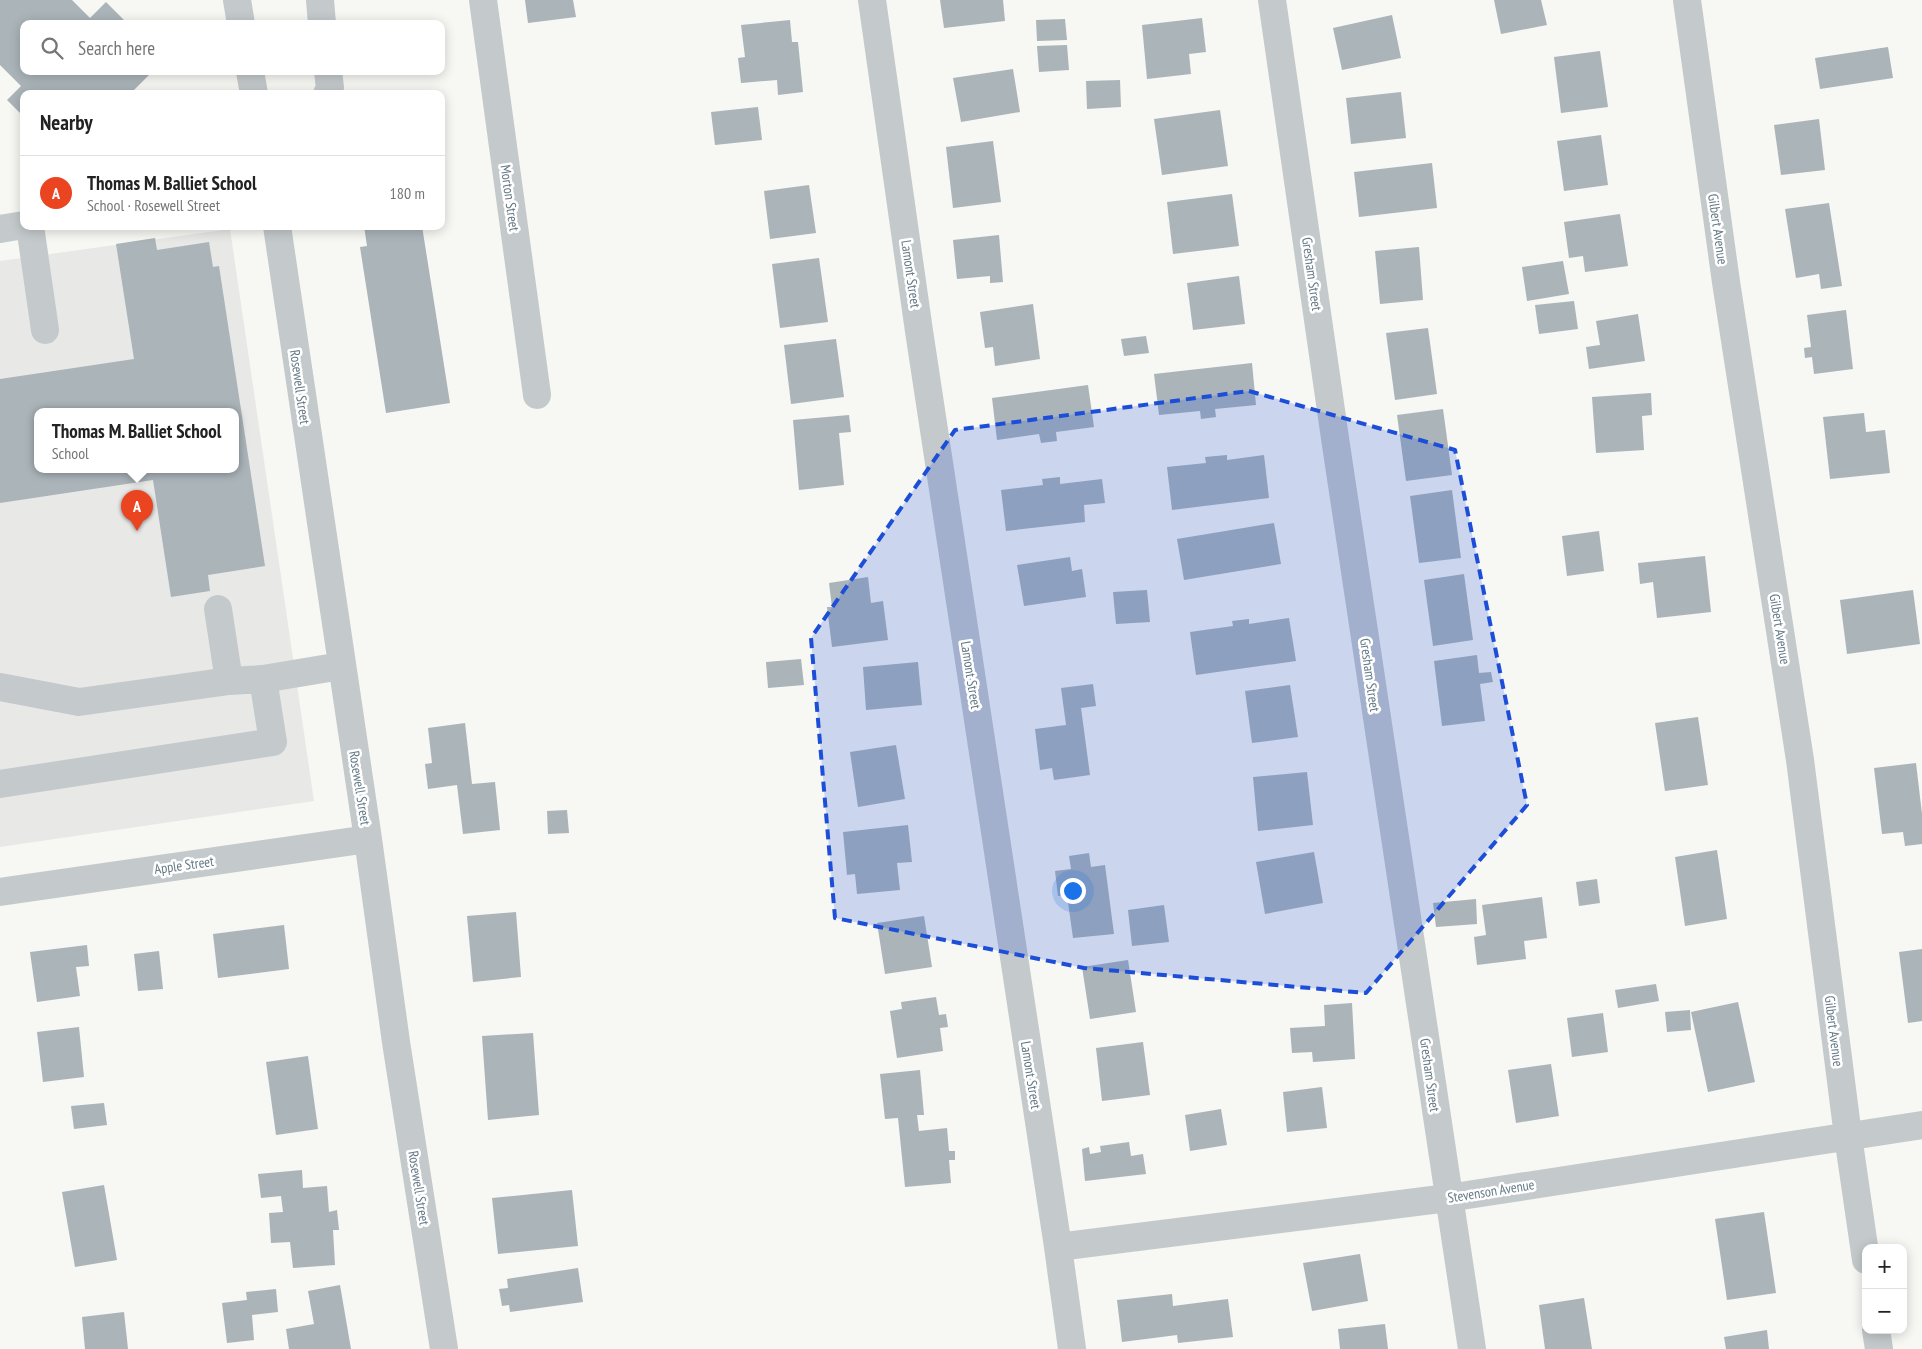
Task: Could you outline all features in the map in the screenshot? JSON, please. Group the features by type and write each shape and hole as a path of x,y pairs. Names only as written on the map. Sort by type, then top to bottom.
{"street":[{"path":"237,0 241,20"},
{"path":"320,0 322,20"},
{"name":"Morton Street","path":"483,0 537,396"},
{"name":"Lamont Street","path":"872,0 922,351 1072,1349"},
{"name":"Gresham Street","path":"1272,0 1337,455 1472,1349"},
{"name":"Gilbert Avenue","path":"1686,0 1726,282 1799,750 1848,1136 1864,1244"},
{"path":"251,75 253,90"},
{"path":"328,75 329,90"},
{"path":"0,229 20,226"},
{"path":"31,230 45,330"},
{"name":"Rosewell Street","path":"278,230 368,839 396,1042 444,1349"},
{"path":"218,609 229,681"},
{"path":"0,687 80,702 229,681 263,679 341,666"},
{"path":"0,784 273,742 263,679"},
{"name":"Apple Street","path":"0,892 368,839"},
{"name":"Stevenson Avenue","path":"1058,1247 1448,1198 1922,1125"},
{"path":"1877,1334 1879,1349"}],"highlighted area":[{"path":"1249,391 1455,450 1527,805 1366,993 1084,968 835,918 811,638 955,430"}],"shaded area":[{"path":"230,230 314,801 0,847 0,261"}],"building":[{"path":"0,0 72,0 90,18 106,2 124,20 20,20 20,75 149,75 134,90 20,90 20,113 7,100 21,86 0,65"},
{"path":"525,0 573,0 576,17 528,23"},
{"path":"940,0 1003,0 1005,21 944,28"},
{"path":"1494,0 1541,0 1547,25 1501,34"},
{"path":"1392,15 1401,58 1342,70 1333,28"},
{"path":"1202,18 1206,52 1189,54 1191,74 1147,79 1142,25"},
{"path":"1065,19 1067,40 1037,41 1036,20"},
{"path":"790,20 792,42 798,42 803,92 778,95 777,80 741,83 738,58 745,57 741,25"},
{"path":"1067,45 1069,70 1039,72 1037,46"},
{"path":"1888,47 1893,78 1820,89 1815,58"},
{"path":"1600,51 1608,107 1561,113 1554,57"},
{"path":"1013,69 1020,112 961,122 953,78"},
{"path":"1120,80 1121,107 1087,109 1086,81"},
{"path":"1401,92 1406,138 1351,144 1346,98"},
{"path":"758,107 762,140 715,145 711,112"},
{"path":"1220,110 1228,166 1162,175 1154,119"},
{"path":"1819,119 1825,170 1781,175 1774,125"},
{"path":"1601,135 1608,185 1564,191 1557,141"},
{"path":"993,141 1001,202 953,208 946,147"},
{"path":"1432,163 1437,208 1359,217 1354,172"},
{"path":"809,185 816,233 770,239 764,191"},
{"path":"1232,194 1239,246 1173,254 1167,202"},
{"path":"1829,203 1842,286 1821,289 1819,274 1796,278 1785,209"},
{"path":"1620,214 1628,266 1585,272 1583,256 1569,258 1564,222"},
{"path":"365,230 423,230 450,403 386,413 360,247 367,246"},
{"path":"999,235 1003,282 990,283 990,276 957,279 953,240"},
{"path":"155,238 157,250 209,242 213,267 219,266 265,566 208,575 210,591 171,597 153,480 0,503 0,379 134,359 116,244"},
{"path":"1419,247 1423,300 1380,304 1375,251"},
{"path":"819,258 828,322 780,328 772,264"},
{"path":"1563,261 1569,294 1527,301 1522,267"},
{"path":"1239,276 1245,324 1193,330 1187,283"},
{"path":"1574,301 1578,329 1539,334 1535,305"},
{"path":"1033,304 1040,359 995,366 993,347 985,348 980,312"},
{"path":"1846,310 1853,369 1814,374 1812,357 1805,358 1804,348 1811,347 1807,315"},
{"path":"1638,314 1645,361 1589,369 1586,347 1600,345 1596,321"},
{"path":"1428,328 1437,394 1395,400 1386,333"},
{"path":"1146,336 1149,353 1124,356 1121,339"},
{"path":"836,339 844,397 791,404 784,345"},
{"path":"1252,363 1256,405 1215,409 1216,417 1201,419 1200,411 1159,415 1154,374"},
{"path":"1088,385 1094,427 1056,432 1057,441 1041,443 1039,434 997,440 992,398"},
{"path":"1651,393 1652,415 1642,416 1644,450 1596,453 1592,397"},
{"path":"1443,409 1452,475 1406,481 1397,415"},
{"path":"1864,413 1866,432 1885,430 1890,473 1830,479 1823,417"},
{"path":"849,415 851,432 839,433 844,485 799,490 793,420"},
{"path":"1227,455 1227,460 1264,455 1269,498 1172,510 1167,467 1206,463 1205,457"},
{"path":"1060,477 1060,484 1102,479 1105,503 1084,505 1085,522 1006,531 1001,490 1043,485 1042,479"},
{"path":"1452,490 1461,558 1419,563 1410,496"},
{"path":"1274,523 1281,564 1184,580 1177,539"},
{"path":"1599,531 1604,571 1567,576 1562,536"},
{"path":"1705,556 1711,612 1657,618 1653,582 1640,584 1638,563"},
{"path":"1070,557 1072,571 1082,569 1086,597 1024,606 1017,565"},
{"path":"1464,574 1473,640 1433,646 1424,580"},
{"path":"868,577 871,603 883,601 888,640 832,647 827,607 832,607 829,583"},
{"path":"1147,590 1150,622 1116,624 1113,592"},
{"path":"1913,590 1920,644 1847,654 1840,600"},
{"path":"1289,618 1296,661 1196,675 1190,632 1233,626 1232,621 1249,619 1249,624"},
{"path":"1477,655 1479,673 1491,672 1493,682 1480,684 1485,721 1442,726 1434,661"},
{"path":"801,659 804,685 768,688 766,662"},
{"path":"918,662 922,705 866,710 863,667"},
{"path":"1093,684 1096,706 1081,708 1090,775 1054,780 1052,768 1040,770 1035,729 1066,725 1061,688"},
{"path":"1290,685 1298,737 1252,743 1245,691"},
{"path":"1698,717 1708,785 1665,791 1655,723"},
{"path":"465,723 472,784 495,782 500,830 463,834 457,785 428,789 425,764 432,763 428,728"},
{"path":"896,745 905,799 858,807 850,752"},
{"path":"1916,763 1922,814 1922,844 1905,846 1903,832 1882,834 1874,768"},
{"path":"1307,772 1313,825 1258,831 1253,777"},
{"path":"567,810 569,833 548,834 547,811"},
{"path":"908,825 912,862 897,863 900,890 857,894 855,874 847,875 843,832"},
{"path":"1717,850 1727,919 1685,926 1675,857"},
{"path":"1314,852 1323,903 1265,914 1256,862"},
{"path":"1089,853 1091,867 1105,865 1114,934 1073,938 1067,895 1058,896 1055,871 1071,869 1069,856"},
{"path":"1597,879 1600,903 1579,906 1576,882"},
{"path":"1542,897 1547,938 1524,941 1526,959 1477,965 1474,937 1486,935 1482,905"},
{"path":"1476,899 1477,924 1436,927 1433,903"},
{"path":"1164,905 1169,942 1132,946 1128,910"},
{"path":"516,912 521,977 473,982 467,916"},
{"path":"924,916 932,967 885,974 877,923"},
{"path":"284,925 289,969 218,978 213,934"},
{"path":"87,945 89,966 76,967 80,996 37,1002 30,952"},
{"path":"1922,949 1922,1021 1908,1023 1899,952"},
{"path":"159,951 163,989 138,991 134,954"},
{"path":"1128,960 1136,1012 1090,1019 1082,967"},
{"path":"1656,984 1659,1001 1618,1008 1615,990"},
{"path":"936,997 939,1015 946,1014 948,1027 940,1028 943,1051 897,1058 890,1011 902,1009 901,1002"},
{"path":"1738,1002 1755,1082 1708,1092 1691,1012"},
{"path":"1352,1003 1355,1059 1313,1062 1312,1052 1292,1053 1290,1028 1325,1026 1324,1005"},
{"path":"1690,1010 1691,1030 1667,1032 1665,1012"},
{"path":"1603,1013 1608,1052 1572,1057 1567,1018"},
{"path":"79,1027 84,1077 43,1082 37,1032"},
{"path":"533,1033 539,1115 488,1120 482,1036"},
{"path":"1143,1042 1150,1095 1102,1101 1096,1048"},
{"path":"308,1056 318,1129 276,1135 266,1062"},
{"path":"1551,1064 1559,1116 1516,1123 1508,1070"},
{"path":"920,1070 924,1115 917,1115 919,1131 947,1128 949,1151 955,1151 955,1160 949,1160 951,1183 905,1187 898,1118 885,1119 880,1074"},
{"path":"1322,1087 1327,1128 1287,1132 1283,1092"},
{"path":"104,1103 107,1125 74,1129 71,1106"},
{"path":"1221,1109 1227,1145 1190,1151 1185,1115"},
{"path":"1129,1142 1131,1156 1143,1154 1146,1174 1085,1181 1082,1149 1089,1147 1090,1154 1101,1152 1100,1146"},
{"path":"302,1170 303,1188 327,1186 329,1212 337,1210 339,1230 333,1230 335,1265 293,1268 290,1242 271,1243 269,1213 283,1212 281,1196 261,1198 258,1174"},
{"path":"104,1185 117,1260 75,1267 62,1192"},
{"path":"572,1190 578,1246 498,1254 492,1198"},
{"path":"1764,1212 1776,1293 1727,1300 1715,1219"},
{"path":"1360,1254 1368,1301 1312,1311 1303,1263"},
{"path":"578,1268 583,1302 510,1312 509,1305 502,1306 499,1289 508,1288 507,1279"},
{"path":"340,1285 351,1349 289,1349 286,1329 314,1324 308,1291"},
{"path":"276,1289 278,1312 252,1315 254,1340 227,1343 222,1303 247,1300 246,1292"},
{"path":"1172,1294 1173,1306 1228,1299 1233,1337 1178,1343 1177,1335 1122,1342 1117,1300"},
{"path":"1584,1298 1592,1349 1545,1349 1539,1305"},
{"path":"124,1312 128,1349 85,1349 82,1317"},
{"path":"1385,1324 1388,1349 1340,1349 1338,1329"},
{"path":"1767,1330 1769,1349 1726,1349 1724,1337"}],"place":[{"name":"Thomas M. Balliet School","path":"137,531"}]}
